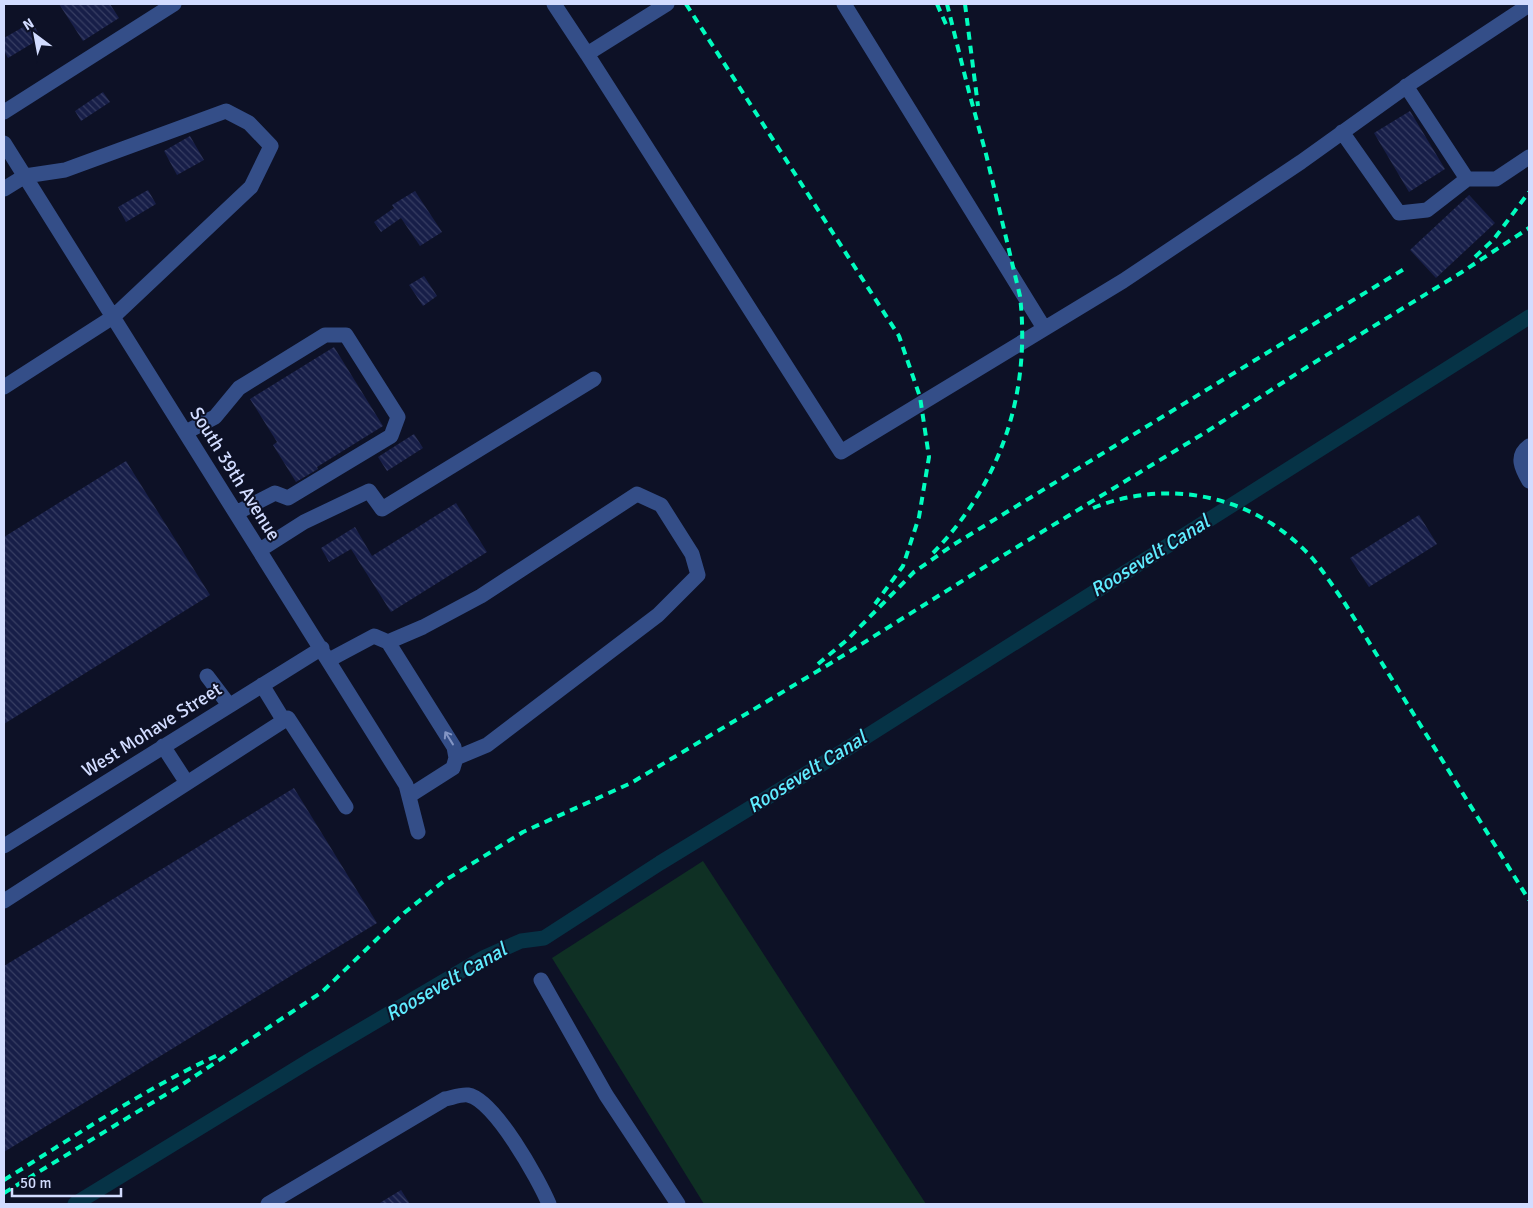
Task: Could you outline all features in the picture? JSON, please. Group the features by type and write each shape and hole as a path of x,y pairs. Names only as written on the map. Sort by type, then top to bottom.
{"street":[{"path":"4,112 174,4"},
{"path":"554,4 840,452 1123,281 1301,162 1406,86 1529,5"},
{"path":"586,54 667,4"},
{"path":"844,4 1044,328"},
{"path":"1406,86 1467,180"},
{"path":"4,189 25,176 65,170 226,111 249,123 271,146 251,188 113,317 4,387"},
{"path":"1342,132 1399,213 1428,210 1467,180 1496,179 1529,157"},
{"name":"South 39th Avenue","path":"4,143 406,785 418,832"},
{"path":"186,432 215,417 239,388 324,335 332,334 346,335 398,417 391,436 288,498 275,494 236,513"},
{"path":"260,550 304,522 369,491 382,509 594,379"},
{"path":"1529,446 1524,450 1520,460 1529,482"},
{"path":"409,796 453,768 456,758 454,747 388,642 424,627 481,596 637,494 661,505 692,554 698,575 658,615 487,745 456,758"},
{"name":"West Mohave Street","path":"4,846 262,685 325,654 374,636 388,642"},
{"path":"207,676 229,705"},
{"path":"262,685 284,721"},
{"path":"4,901 288,718 346,807"},
{"path":"163,746 187,783"},
{"path":"541,980 606,1095 678,1204"},
{"path":"268,1204 445,1099 468,1095 487,1106 510,1136 542,1186 549,1204"}],"green space":[{"path":"703,861 926,1204 704,1204 552,958"}],"building":[{"path":"59,4 110,4 119,18 83,41"},
{"path":"32,22 41,38 8,58 4,51 4,38"},
{"path":"103,92 110,102 81,121 75,111"},
{"path":"1410,111 1445,169 1409,192 1374,133"},
{"path":"190,136 204,160 177,175 164,151"},
{"path":"148,190 156,204 126,222 118,207"},
{"path":"415,191 442,232 420,246 401,218 381,232 374,222 394,208 392,205"},
{"path":"1469,195 1495,223 1436,278 1410,250"},
{"path":"424,276 437,296 423,306 409,285"},
{"path":"334,347 383,426 296,482 273,445 277,442 250,399"},
{"path":"414,434 423,448 387,471 378,457"},
{"path":"126,461 210,595 4,724 4,537"},
{"path":"456,503 487,552 391,612 351,549 329,562 321,548 355,527 372,556"},
{"path":"1419,515 1437,544 1369,587 1350,558"},
{"path":"294,788 377,923 4,1152 4,966"},
{"path":"401,1190 410,1204 378,1204"}],"waterway":[{"name":"Roosevelt Canal","path":"75,1204 312,1059 485,957 521,941 544,938 660,863 845,750 1529,317"}],"railway":[{"path":"686,4 899,336 920,397 929,457 919,517 903,566 875,604"},
{"path":"937,4 948,29"},
{"path":"933,553 957,526 977,497 1006,435 1021,367 1022,332 1020,296 947,4"},
{"path":"965,4 978,106"},
{"path":"1475,257 1494,239 1529,192"},
{"path":"4,1193 183,1084 322,992 404,913 444,881 523,832 631,783 836,660 1206,432 1529,228"},
{"path":"818,664 847,640 914,572 953,545 1404,269"},
{"path":"1093,508 1122,499 1152,494 1182,494 1211,498 1239,507 1266,520 1291,537 1313,559 1344,602 1529,900"},
{"path":"4,1180 162,1083 218,1055"}]}
